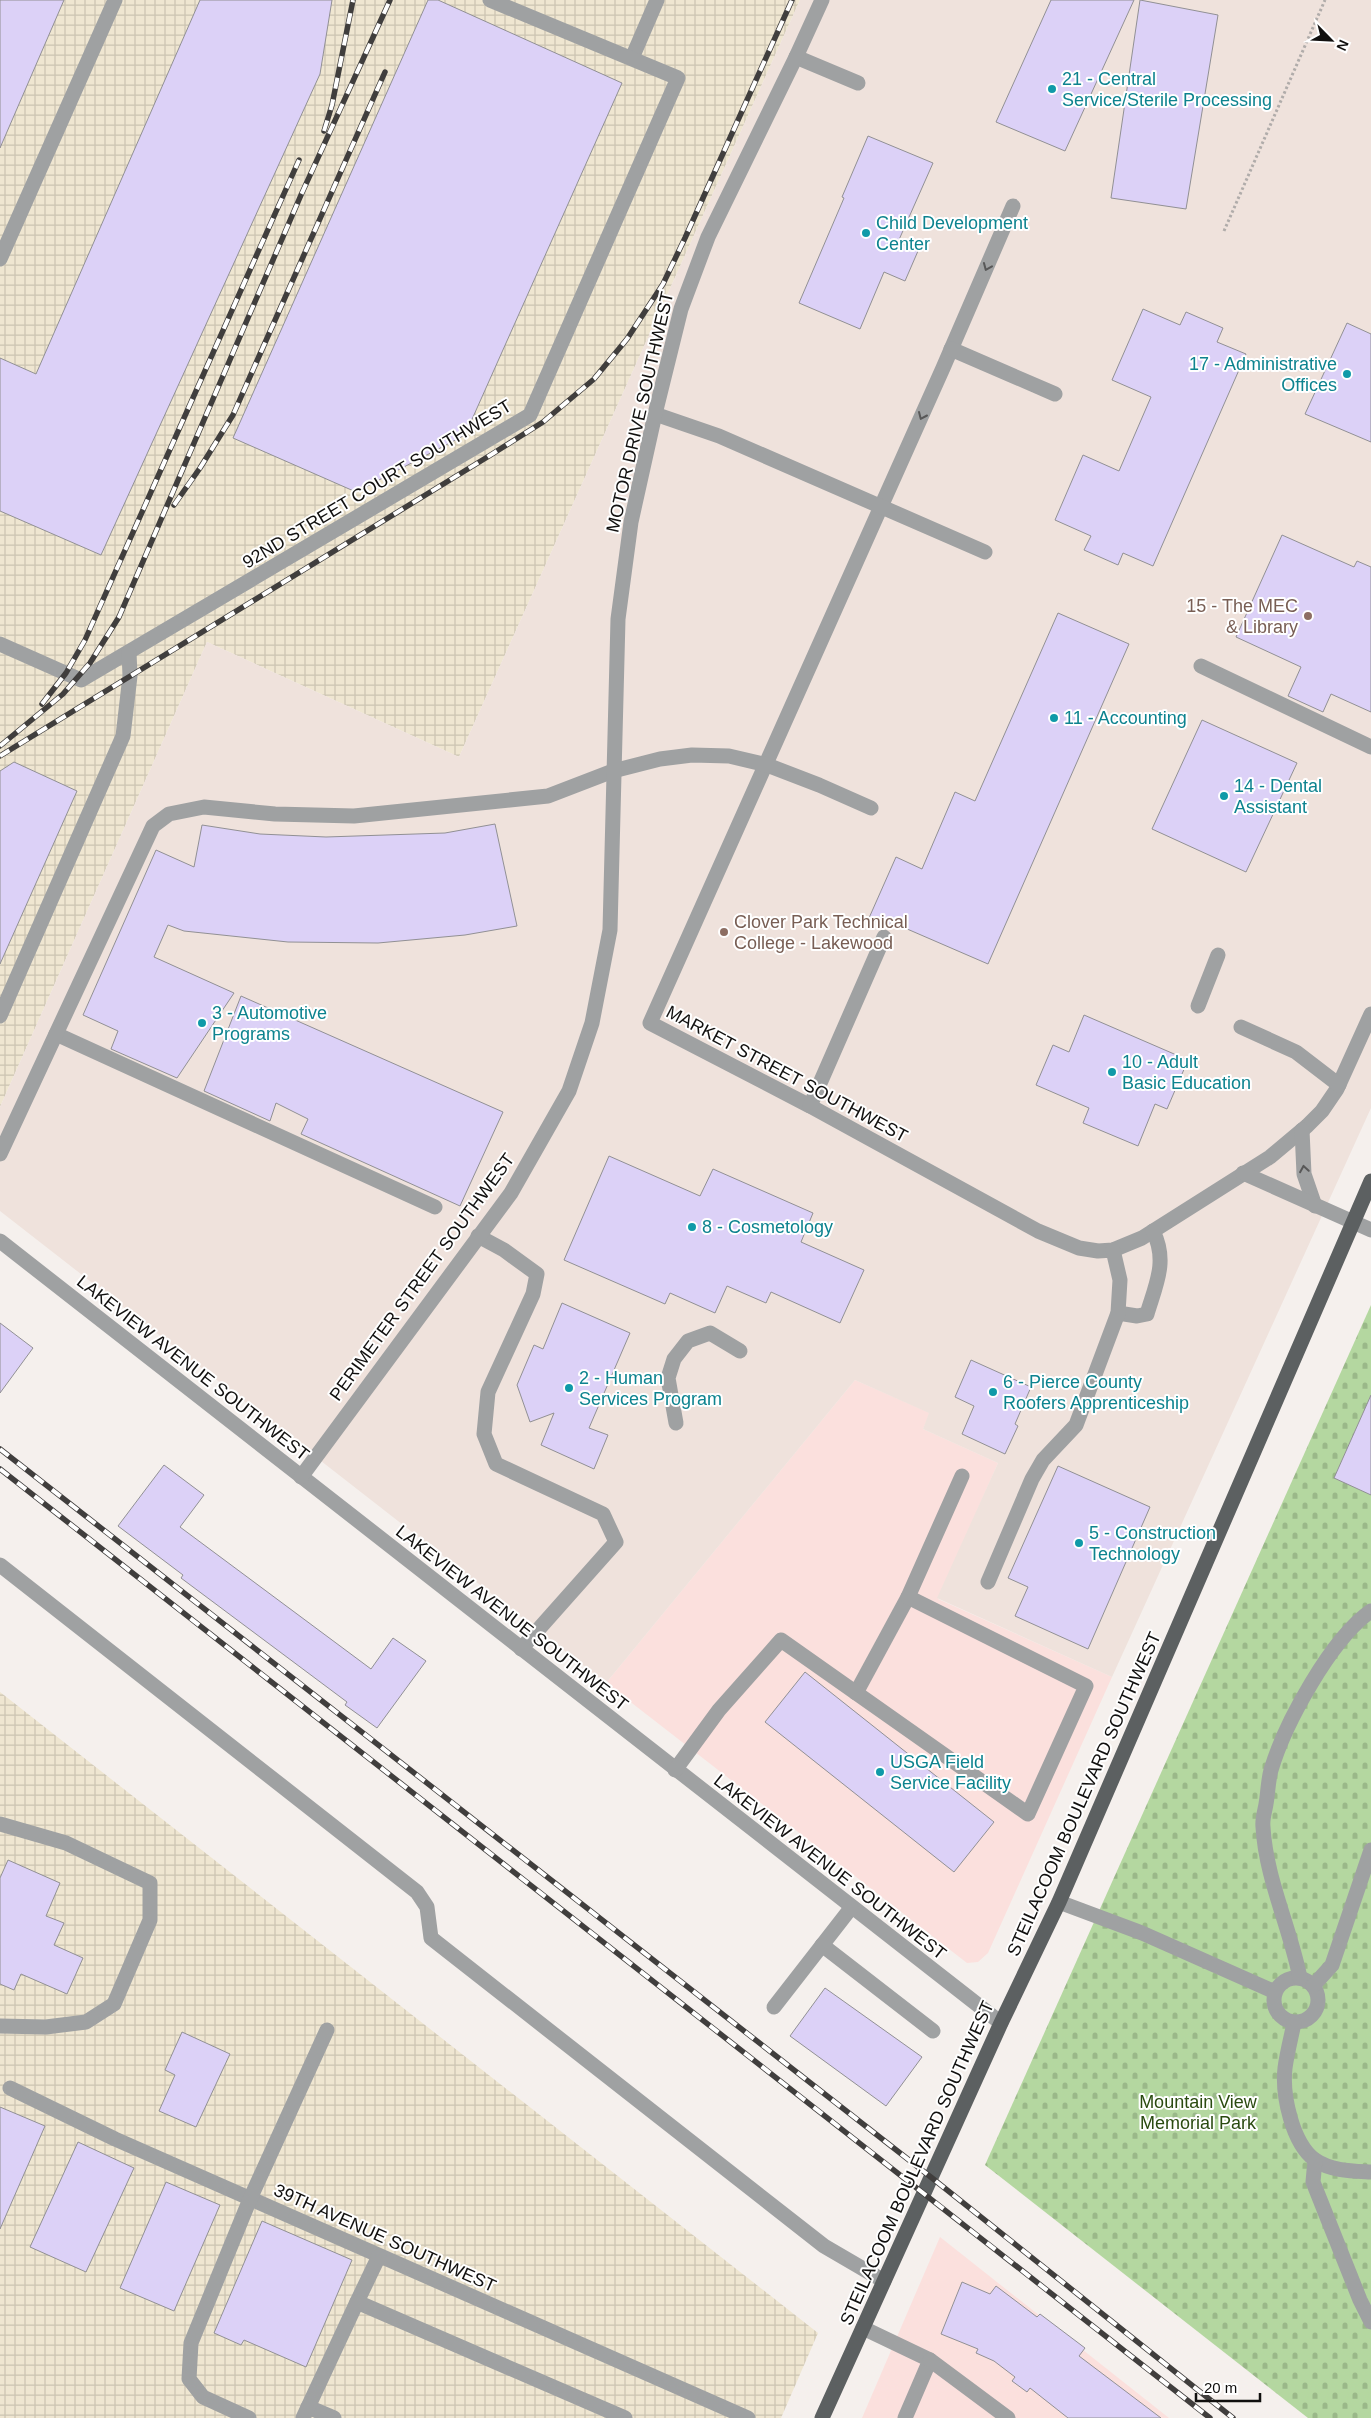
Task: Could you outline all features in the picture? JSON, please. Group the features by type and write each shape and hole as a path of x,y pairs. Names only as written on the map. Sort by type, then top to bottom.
{"main road":[{"name":"STEILACOOM BOULEVARD SOUTHWEST","path":"822,2418 1001,2023 1059,1902 1371,1181"}],"street":[{"path":"0,258 115,0"},
{"path":"490,0 632,58 657,0"},
{"name":"MOTOR DRIVE SOUTHWEST","path":"613,772 618,619 631,522 681,309 708,237 796,58 822,0"},
{"name":"92ND STREET COURT SOUTHWEST","path":"0,644 81,680 530,415 678,78 632,58"},
{"path":"796,58 858,83"},
{"path":"766,765 1013,206"},
{"path":"951,349 1055,394"},
{"path":"655,414 719,436 880,508 985,552"},
{"path":"0,1016 123,736 130,676 129,652"},
{"path":"1201,666 1371,747"},
{"path":"0,1154 153,826 169,814 204,807 275,814 354,816 548,796 613,772 660,759 692,755 729,756 766,765 819,785 871,808"},
{"name":"MARKET STREET SOUTHWEST","path":"766,765 650,1023 810,1106 1059,1242 1079,1248 1113,1250 1142,1238 1270,1157 1322,1111 1339,1085 1371,1014"},
{"name":"PERIMETER STREET SOUTHWEST","path":"301,1477 510,1193 568,1091 592,1023 610,930 614,837 613,772"},
{"path":"810,1106 884,937"},
{"path":"1198,1006 1218,955"},
{"path":"1241,1027 1296,1052 1339,1085"},
{"path":"56,1034 435,1207"},
{"path":"1302,1130 1304,1174 1315,1206"},
{"path":"1243,1173 1371,1230"},
{"path":"1118,1313 1137,1316 1147,1314 1160,1272 1161,1247 1153,1231"},
{"path":"478,1236 504,1250 537,1274 533,1294 488,1392 484,1434 496,1464 603,1514 616,1542 521,1649"},
{"name":"LAKEVIEW AVENUE SOUTHWEST","path":"0,1241 851,1908 1001,2023"},
{"path":"988,1582 1039,1466 1076,1425 1118,1313 1120,1280 1113,1250"},
{"path":"676,1423 668,1378 674,1359 688,1341 710,1334 740,1351"},
{"path":"856,1693 908,1596 962,1476"},
{"path":"0,1564 418,1892 427,1907 431,1938 824,2246 884,2281"},
{"path":"675,1770 719,1710 781,1640 1028,1814 1086,1686 908,1596"},
{"path":"1371,1610 1363,1616 1329,1656 1293,1716 1271,1770 1262,1826 1273,1886 1295,1953 1307,1982 1318,2000 1316,2010 1305,2021 1294,2023 1286,2021 1278,2015 1274,2008 1274,1992 1285,1980 1307,1982 1332,1965 1371,1850"},
{"path":"0,1824 66,1843 150,1883 150,1920 114,2004 86,2022 46,2027 0,2026"},
{"path":"1059,1902 1142,1933 1274,1992"},
{"path":"774,2007 851,1908"},
{"path":"822,1945 933,2031"},
{"path":"1294,2023 1285,2070 1288,2105 1296,2137 1315,2160 1341,2170 1371,2172"},
{"path":"249,2418 203,2397 189,2379 190,2343 250,2199 327,2030"},
{"name":"39TH AVENUE SOUTHWEST","path":"10,2088 115,2139 748,2418"},
{"path":"1315,2160 1313,2182 1371,2322"},
{"path":"334,2418 306,2412 379,2256"},
{"path":"357,2302 599,2413 625,2418"},
{"path":"863,2328 930,2360 1008,2418"},
{"path":"906,2418 930,2360"}],"path":[{"path":"1224,231 1326,0"}],"shaded area":[{"path":"0,0 800,0 459,757 207,642 0,1107"},
{"name":"Clover Park Technical College - Lakewood","path":"800,0 1371,0 1371,1108 1112,1677 937,1598 998,1463 923,1429 929,1413 855,1380 606,1683 0,1211 0,1107 207,642 459,757"},
{"path":"855,1380 930,1413 923,1429 998,1463 938,1599 1112,1677 988,1953 978,1962 967,1963 606,1683"},
{"path":"0,1692 818,2333 781,2418 0,2418"},
{"path":"940,2237 1169,2418 862,2418"}],"green space":[{"name":"Mountain View Memorial Park","path":"1371,1305 1371,2418 1308,2418 985,2165"}],"building":[{"path":"0,0 64,0 0,148"},
{"path":"200,0 332,0 320,74 101,555 0,511 0,358 36,374"},
{"path":"428,0 438,0 622,83 465,435 356,492 233,438"},
{"path":"1051,0 1134,0 1065,151 996,122"},
{"path":"1140,0 1218,15 1186,209 1111,198"},
{"name":"Child Development Center","path":"868,136 933,163 898,242 918,251 905,281 884,272 860,329 799,303"},
{"path":"1143,309 1180,325 1186,312 1223,328 1217,342 1246,354 1153,566 1123,553 1118,565 1084,550 1091,536 1055,520 1083,455 1119,471 1151,397 1112,380"},
{"name":"17 - Administrative Offices","path":"1347,323 1371,334 1371,442 1305,414"},
{"name":"15 - The MEC & Library","path":"1282,535 1354,567 1357,561 1371,567 1371,712 1331,694 1323,712 1288,696 1301,667 1236,637"},
{"name":"11 - Accounting","path":"1058,613 1129,644 988,964 891,922 889,927 869,918 896,857 922,869 955,792 975,801"},
{"name":"14 - Dental Assistant","path":"1202,720 1297,763 1246,872 1152,829"},
{"path":"14,762 77,791 0,964 0,771"},
{"name":"3 - Automotive Programs","path":"495,824 517,926 465,935 378,943 288,942 184,931 168,925 154,957 234,993 177,1078 111,1049 118,1031 83,1015 156,850 194,867 202,825 260,834 326,837 445,833"},
{"path":"241,996 503,1112 460,1206 301,1134 308,1119 276,1103 270,1121 204,1091"},
{"name":"10 - Adult Basic Education","path":"1084,1015 1188,1060 1167,1109 1155,1104 1138,1146 1083,1123 1089,1108 1036,1085 1053,1045 1069,1052"},
{"name":"8 - Cosmetology","path":"609,1156 700,1196 713,1169 813,1213 801,1242 864,1270 840,1323 771,1292 766,1303 727,1286 715,1313 670,1293 665,1304 564,1260"},
{"name":"2 - Human Services Program","path":"562,1303 630,1333 589,1428 608,1435 594,1469 541,1445 554,1413 530,1422 517,1385 534,1345 543,1349"},
{"path":"0,1323 33,1348 0,1393"},
{"name":"6 - Pierce County Roofers Apprenticeship","path":"971,1360 1031,1387 1015,1424 1018,1426 1005,1454 962,1434 974,1406 955,1397"},
{"path":"1371,1395 1371,1495 1334,1478"},
{"path":"164,1465 204,1495 180,1527 371,1669 393,1638 426,1661 377,1728 345,1705 347,1702 181,1578 183,1575 118,1526"},
{"name":"5 - Construction Technology","path":"1058,1466 1150,1507 1088,1649 1015,1616 1028,1587 1008,1578"},
{"name":"USGA Field Service Facility","path":"805,1672 994,1822 954,1872 765,1722"},
{"path":"8,1860 60,1883 46,1916 64,1923 54,1945 83,1958 67,1994 21,1974 14,1990 0,1984 0,1878"},
{"path":"825,1988 922,2057 886,2106 790,2036"},
{"path":"182,2032 230,2054 196,2127 159,2111 175,2075 165,2070"},
{"path":"0,2107 45,2126 0,2229"},
{"path":"78,2142 134,2168 86,2272 30,2247"},
{"path":"166,2182 220,2205 174,2311 120,2288"},
{"path":"262,2221 352,2260 306,2367 244,2340 241,2345 214,2333"},
{"path":"962,2282 990,2294 996,2286 1037,2317 1040,2314 1085,2348 1079,2356 1161,2418 1068,2418 1030,2388 1027,2392 1012,2381 1015,2377 994,2361 976,2353 978,2349 941,2334"}],"railway":[{"path":"324,131 332,105 353,0"},
{"path":"0,746 63,694 90,663 119,617 301,195 390,0"},
{"path":"0,756 543,422 594,379 627,339 663,284 792,0"},
{"path":"174,505 233,415 385,72"},
{"path":"42,704 66,673 85,640 299,160"},
{"path":"0,1449 932,2178 1233,2418"},
{"path":"0,1469 1210,2418"}],"place":[{"name":"21 - Central Service/Sterile Processing","path":"1052,89"},
{"name":"Child Development Center","path":"866,233"},
{"name":"17 - Administrative Offices","path":"1347,374"},
{"name":"15 - The MEC & Library","path":"1308,616"},
{"name":"11 - Accounting","path":"1054,718"},
{"name":"14 - Dental Assistant","path":"1224,796"},
{"name":"Clover Park Technical College - Lakewood","path":"724,932"},
{"name":"3 - Automotive Programs","path":"202,1023"},
{"name":"10 - Adult Basic Education","path":"1112,1072"},
{"name":"8 - Cosmetology","path":"692,1227"},
{"name":"2 - Human Services Program","path":"569,1388"},
{"name":"6 - Pierce County Roofers Apprenticeship","path":"993,1392"},
{"name":"5 - Construction Technology","path":"1079,1543"},
{"name":"USGA Field Service Facility","path":"880,1772"}]}
